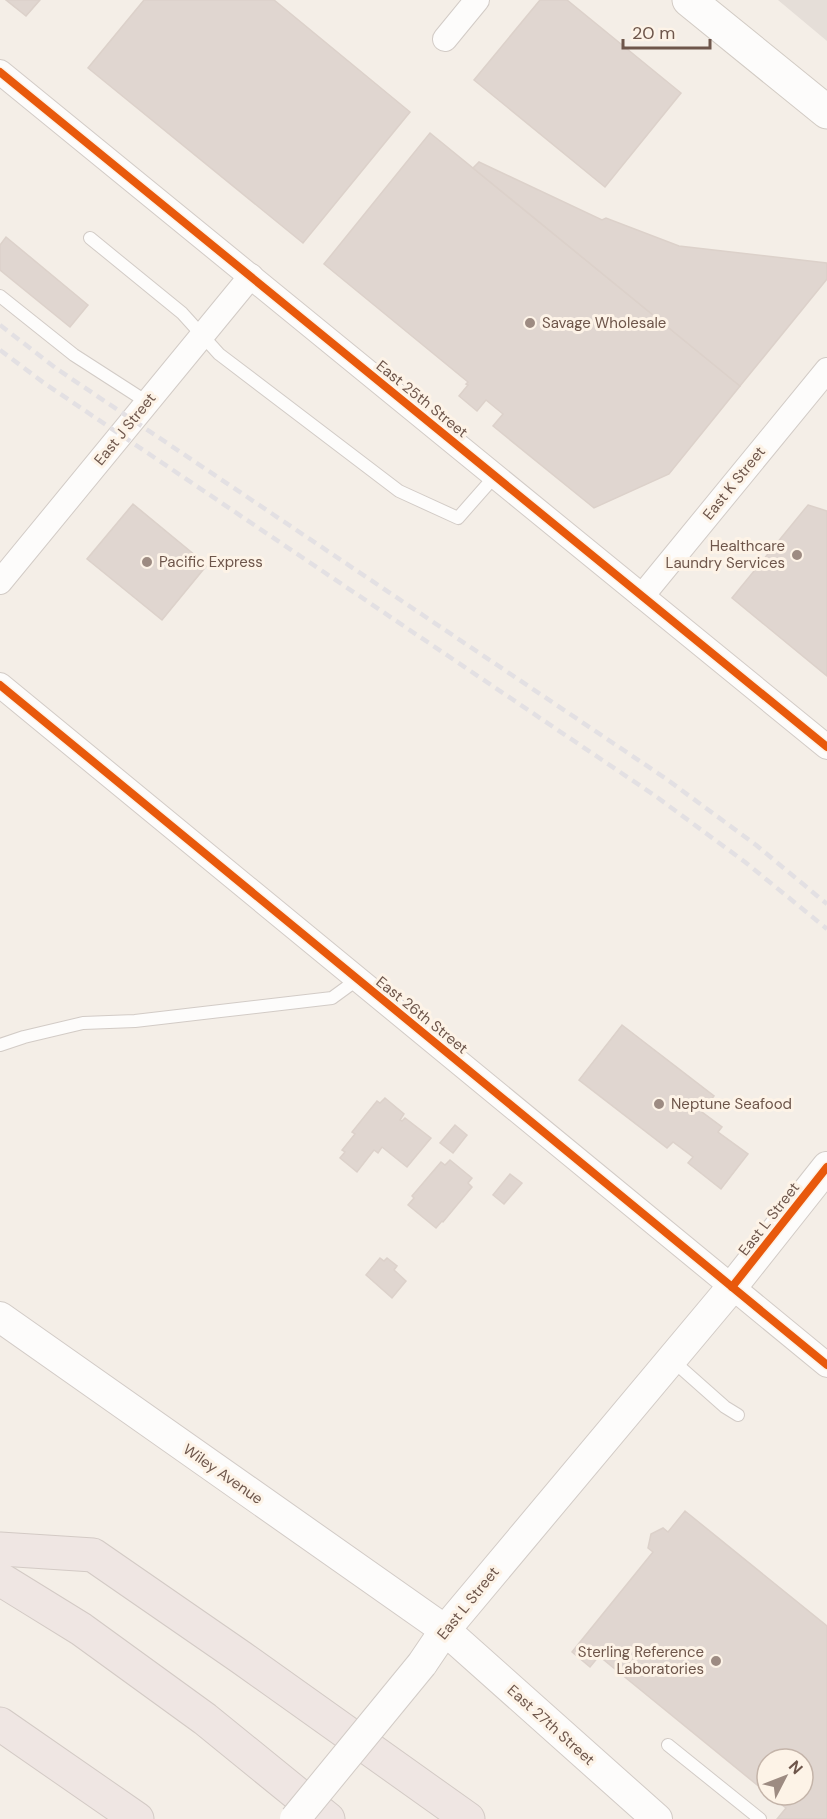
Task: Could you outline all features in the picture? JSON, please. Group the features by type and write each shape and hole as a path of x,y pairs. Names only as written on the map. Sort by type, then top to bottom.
{"highway":[{"path":"0,1549 93,1555 468,1819"},
{"path":"0,1579 81,1629 205,1719 328,1819"},
{"path":"0,1724 137,1819"}],"main road":[{"path":"689,0 827,112"}],"street":[{"path":"445,39 477,0"},
{"name":"East 25th Street","path":"0,72 827,747"},
{"name":"East J Street","path":"0,582 251,276"},
{"name":"East K Street","path":"642,596 827,370"},
{"name":"East 26th Street","path":"0,686 827,1365"},
{"name":"East L Street","path":"295,1819 422,1664 445,1630 732,1287 827,1167"},
{"name":"Wiley Avenue","path":"0,1317 445,1630"},
{"name":"East 27th Street","path":"445,1630 657,1819"}],"lane":[{"path":"90,238 162,295 182,313 201,337 219,354 399,491 458,518 495,476"},
{"path":"0,296 74,355 147,402"},
{"path":"0,1045 24,1036 82,1023 135,1021 332,998 358,980"},
{"path":"670,1359 725,1407 738,1415"},
{"path":"668,1745 758,1818"}],"shaded area":[{"path":"778,0 827,0 827,41"}],"building":[{"path":"6,0 40,0 26,16"},
{"path":"144,0 274,0 410,112 303,243 88,68"},
{"path":"540,0 567,0 681,93 605,187 474,80"},
{"name":"Savage Wholesale","path":"430,133 740,386 669,474 594,508 493,426 503,414 486,400 477,411 459,396 468,382 324,264"},
{"path":"479,162 602,220 606,218 679,246 827,263 827,279 740,386 473,168"},
{"path":"6,237 88,305 70,327 0,270 0,245"},
{"name":"Pacific Express","path":"133,504 207,565 162,620 87,559"},
{"name":"Healthcare Laundry Services","path":"808,505 827,511 827,676 732,598"},
{"name":"Neptune Seafood","path":"622,1025 714,1096 702,1112 722,1127 718,1132 748,1154 721,1189 688,1163 693,1157 673,1142 667,1148 579,1080"},
{"path":"385,1098 404,1114 400,1120 405,1118 431,1138 407,1167 382,1147 378,1153 374,1150 357,1172 340,1158 345,1152 342,1150 355,1134 352,1132 377,1101 380,1103"},
{"path":"455,1125 467,1135 453,1153 440,1143"},
{"path":"450,1160 472,1178 468,1183 472,1187 436,1228 408,1205 414,1198 412,1196 441,1162 445,1165"},
{"path":"510,1174 522,1183 504,1204 493,1195"},
{"path":"380,1258 384,1261 387,1258 397,1266 394,1270 406,1281 392,1298 366,1275"},
{"name":"Sterling Reference Laboratories","path":"685,1511 827,1626 827,1819 777,1819 785,1807 815,1807 815,1747 755,1747 755,1783 599,1656 590,1667 572,1652 653,1552 648,1548 651,1534 663,1528 668,1532"}],"railway":[{"path":"0,325 57,369 665,778 756,845 827,904"},
{"path":"0,350 44,383 654,795 745,862 827,929"}],"cycle path":[{"path":"0,72 827,747"},
{"path":"0,685 827,1365"},
{"path":"732,1287 827,1167"}],"place":[{"name":"Savage Wholesale","path":"530,323"},
{"name":"Healthcare Laundry Services","path":"797,555"},
{"name":"Pacific Express","path":"147,562"},
{"name":"Neptune Seafood","path":"659,1104"},
{"name":"Sterling Reference Laboratories","path":"716,1661"}]}
